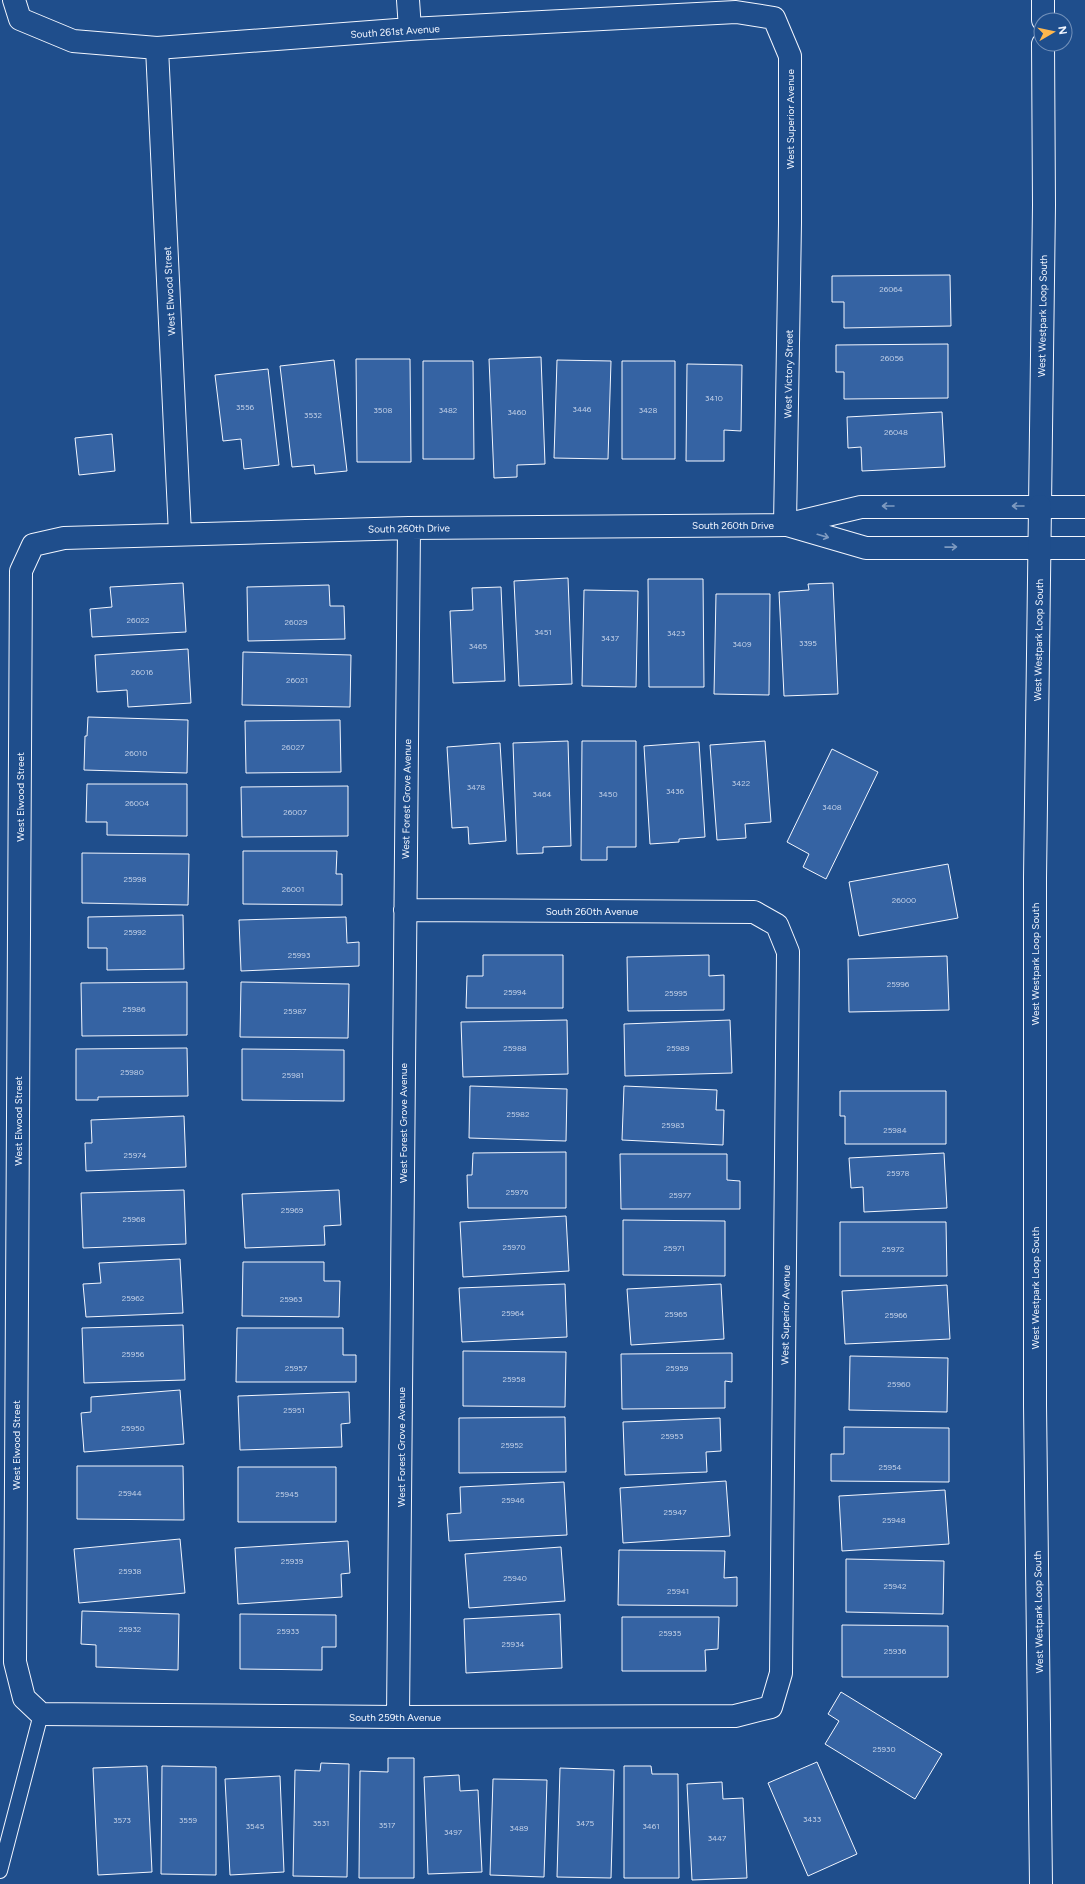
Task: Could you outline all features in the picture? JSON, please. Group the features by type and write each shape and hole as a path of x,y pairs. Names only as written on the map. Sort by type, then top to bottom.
{"street":[{"path":"408,0 410,29"},
{"path":"1043,0 1043,12"},
{"name":"South 261st Avenue","path":"17,10 73,41 157,48 410,29 736,12 774,18"},
{"name":"West Superior Avenue","path":"774,18 790,56 790,223"},
{"name":"West Elwood Street","path":"157,48 180,534"},
{"name":"West Westpark Loop South","path":"1042,1884 1035,1404 1035,878 1044,205 1044,52"},
{"name":"West Victory Street","path":"786,525 790,223"},
{"name":"South 260th Drive","path":"32,545 64,538 180,534 409,528 786,525 860,507 1085,507"},
{"name":"South 260th Drive","path":"786,525 866,548 1085,548"},
{"name":"West Forest Grove Avenue","path":"398,1717 409,528"},
{"name":"West Elwood Street","path":"32,545 21,571 15,1662 24,1698 41,1714"},
{"name":"South 260th Avenue","path":"405,910 754,912 777,925"},
{"name":"West Superior Avenue","path":"771,1707 781,1673 788,952 777,925"},
{"name":"South 259th Avenue","path":"41,1714 398,1717 735,1716 771,1707"}],"lane":[{"path":"0,1871 41,1714"}],"building":[{"path":"950,275 951,326 844,328 844,302 832,302 832,276"},
{"path":"948,344 948,398 844,399 844,372 836,372 836,345"},
{"path":"541,357 545,464 517,465 517,477 494,478 489,359"},
{"path":"356,359 410,359 411,462 357,462"},
{"path":"334,360 347,471 315,474 314,465 292,467 280,366"},
{"path":"557,360 611,361 608,459 554,458"},
{"path":"423,361 473,361 474,459 423,459"},
{"path":"622,361 675,361 675,459 622,459"},
{"path":"687,364 742,365 741,431 724,430 724,461 686,461"},
{"path":"268,369 279,465 244,469 241,439 223,441 215,375"},
{"path":"942,412 945,467 862,471 861,447 848,448 847,417"},
{"path":"112,434 115,471 79,475 75,438"},
{"path":"568,578 572,684 519,686 514,581"},
{"path":"648,579 703,579 704,687 649,687"},
{"path":"183,583 186,632 92,637 90,609 112,607 110,587"},
{"path":"833,583 838,694 784,696 779,592 809,590 808,584"},
{"path":"329,585 330,606 344,606 345,639 248,641 247,587"},
{"path":"501,587 505,681 453,683 450,611 473,610 472,588"},
{"path":"584,590 638,591 636,687 582,686"},
{"path":"716,594 770,594 769,695 714,694"},
{"path":"188,649 191,703 128,707 127,690 97,692 95,655"},
{"path":"243,652 351,655 350,707 242,705"},
{"path":"88,717 188,720 187,773 84,770 85,736 87,736"},
{"path":"340,720 341,772 246,773 245,721"},
{"path":"568,741 571,846 543,847 543,853 517,854 513,743"},
{"path":"582,741 636,741 636,847 607,847 607,860 581,860"},
{"path":"765,741 771,822 745,824 746,838 717,840 710,745"},
{"path":"699,742 705,837 679,839 679,842 650,844 644,746"},
{"path":"500,743 506,841 469,844 468,827 452,828 447,747"},
{"path":"832,749 878,772 826,879 803,867 809,854 787,842"},
{"path":"87,784 187,784 187,836 107,835 107,822 86,822"},
{"path":"348,786 348,836 242,837 241,787"},
{"path":"243,851 337,851 336,874 342,874 342,905 243,904"},
{"path":"82,853 189,854 188,905 82,903"},
{"path":"948,864 958,918 859,936 849,882"},
{"path":"183,915 184,969 107,970 107,948 88,948 88,917"},
{"path":"346,917 347,943 359,942 359,966 241,971 239,920"},
{"path":"483,955 563,955 563,1008 466,1008 467,976 483,976"},
{"path":"709,955 709,976 724,975 724,1010 628,1011 627,957"},
{"path":"947,956 949,1010 849,1012 848,959"},
{"path":"187,982 187,1035 82,1036 81,983"},
{"path":"241,982 349,984 348,1038 240,1037"},
{"path":"567,1020 568,1074 463,1077 461,1022"},
{"path":"730,1020 732,1073 625,1076 624,1024"},
{"path":"187,1048 188,1096 98,1097 98,1100 76,1100 76,1049"},
{"path":"242,1049 344,1050 344,1101 242,1100"},
{"path":"470,1086 567,1089 566,1141 469,1138"},
{"path":"624,1086 717,1090 716,1110 724,1110 723,1145 622,1140"},
{"path":"840,1091 946,1091 946,1144 845,1144 845,1116 840,1116"},
{"path":"184,1116 186,1167 86,1171 85,1143 92,1143 91,1120"},
{"path":"566,1152 566,1208 468,1208 467,1175 472,1175 473,1153"},
{"path":"944,1153 947,1208 864,1212 863,1187 851,1188 849,1158"},
{"path":"620,1154 727,1154 727,1180 740,1181 740,1209 621,1209"},
{"path":"184,1190 186,1244 83,1248 81,1193"},
{"path":"339,1190 341,1225 324,1226 325,1245 245,1248 242,1194"},
{"path":"566,1216 569,1271 463,1277 460,1222"},
{"path":"623,1220 725,1221 725,1276 623,1275"},
{"path":"840,1222 946,1222 947,1276 840,1276"},
{"path":"180,1259 183,1313 86,1317 83,1284 101,1283 99,1263"},
{"path":"243,1262 324,1262 324,1281 340,1281 339,1317 242,1316"},
{"path":"565,1284 567,1337 462,1342 459,1288"},
{"path":"721,1284 724,1339 631,1345 627,1289"},
{"path":"947,1285 950,1339 845,1344 842,1291"},
{"path":"183,1325 185,1380 84,1383 82,1328"},
{"path":"237,1328 343,1328 343,1355 356,1355 356,1382 236,1382"},
{"path":"463,1351 566,1352 565,1407 463,1406"},
{"path":"732,1353 732,1382 725,1381 725,1408 622,1409 621,1354"},
{"path":"850,1356 948,1358 947,1412 849,1410"},
{"path":"180,1390 184,1444 84,1452 81,1413 91,1412 91,1397"},
{"path":"349,1392 350,1423 341,1424 342,1447 240,1450 238,1396"},
{"path":"565,1417 566,1472 459,1473 459,1418"},
{"path":"720,1418 721,1451 706,1452 707,1472 625,1475 623,1422"},
{"path":"844,1427 949,1428 949,1482 831,1481 831,1454 844,1454"},
{"path":"77,1466 183,1466 184,1520 77,1519"},
{"path":"238,1467 336,1467 336,1522 238,1522"},
{"path":"726,1481 730,1536 623,1543 620,1488"},
{"path":"564,1482 567,1535 449,1541 447,1514 461,1513 460,1487"},
{"path":"945,1490 949,1544 842,1551 839,1496"},
{"path":"180,1539 185,1593 79,1603 74,1549"},
{"path":"348,1541 350,1573 341,1574 342,1597 238,1604 235,1548"},
{"path":"561,1547 565,1601 469,1608 465,1554"},
{"path":"619,1550 725,1551 724,1578 737,1577 737,1606 618,1605"},
{"path":"846,1559 944,1561 943,1614 846,1612"},
{"path":"82,1611 179,1614 178,1670 96,1667 96,1645 81,1644"},
{"path":"240,1614 336,1615 336,1647 322,1647 322,1670 240,1669"},
{"path":"560,1614 562,1668 466,1673 464,1619"},
{"path":"622,1617 719,1617 718,1649 705,1650 706,1671 622,1671"},
{"path":"842,1625 948,1626 948,1677 842,1677"},
{"path":"841,1692 942,1754 915,1799 825,1744 839,1721 828,1714"},
{"path":"388,1758 414,1758 414,1878 359,1878 360,1771 388,1772"},
{"path":"817,1762 857,1854 808,1876 768,1783"},
{"path":"321,1763 349,1764 347,1877 293,1876 295,1770 320,1771"},
{"path":"147,1766 152,1872 98,1875 93,1768"},
{"path":"162,1766 216,1767 216,1875 161,1874"},
{"path":"624,1766 651,1766 652,1774 678,1774 679,1878 624,1878"},
{"path":"560,1768 614,1770 611,1878 557,1877"},
{"path":"459,1775 460,1791 478,1790 482,1872 428,1874 424,1777"},
{"path":"280,1776 284,1872 230,1875 225,1779"},
{"path":"493,1779 547,1780 544,1877 490,1875"},
{"path":"722,1782 723,1799 743,1798 747,1878 692,1880 687,1784"}]}
